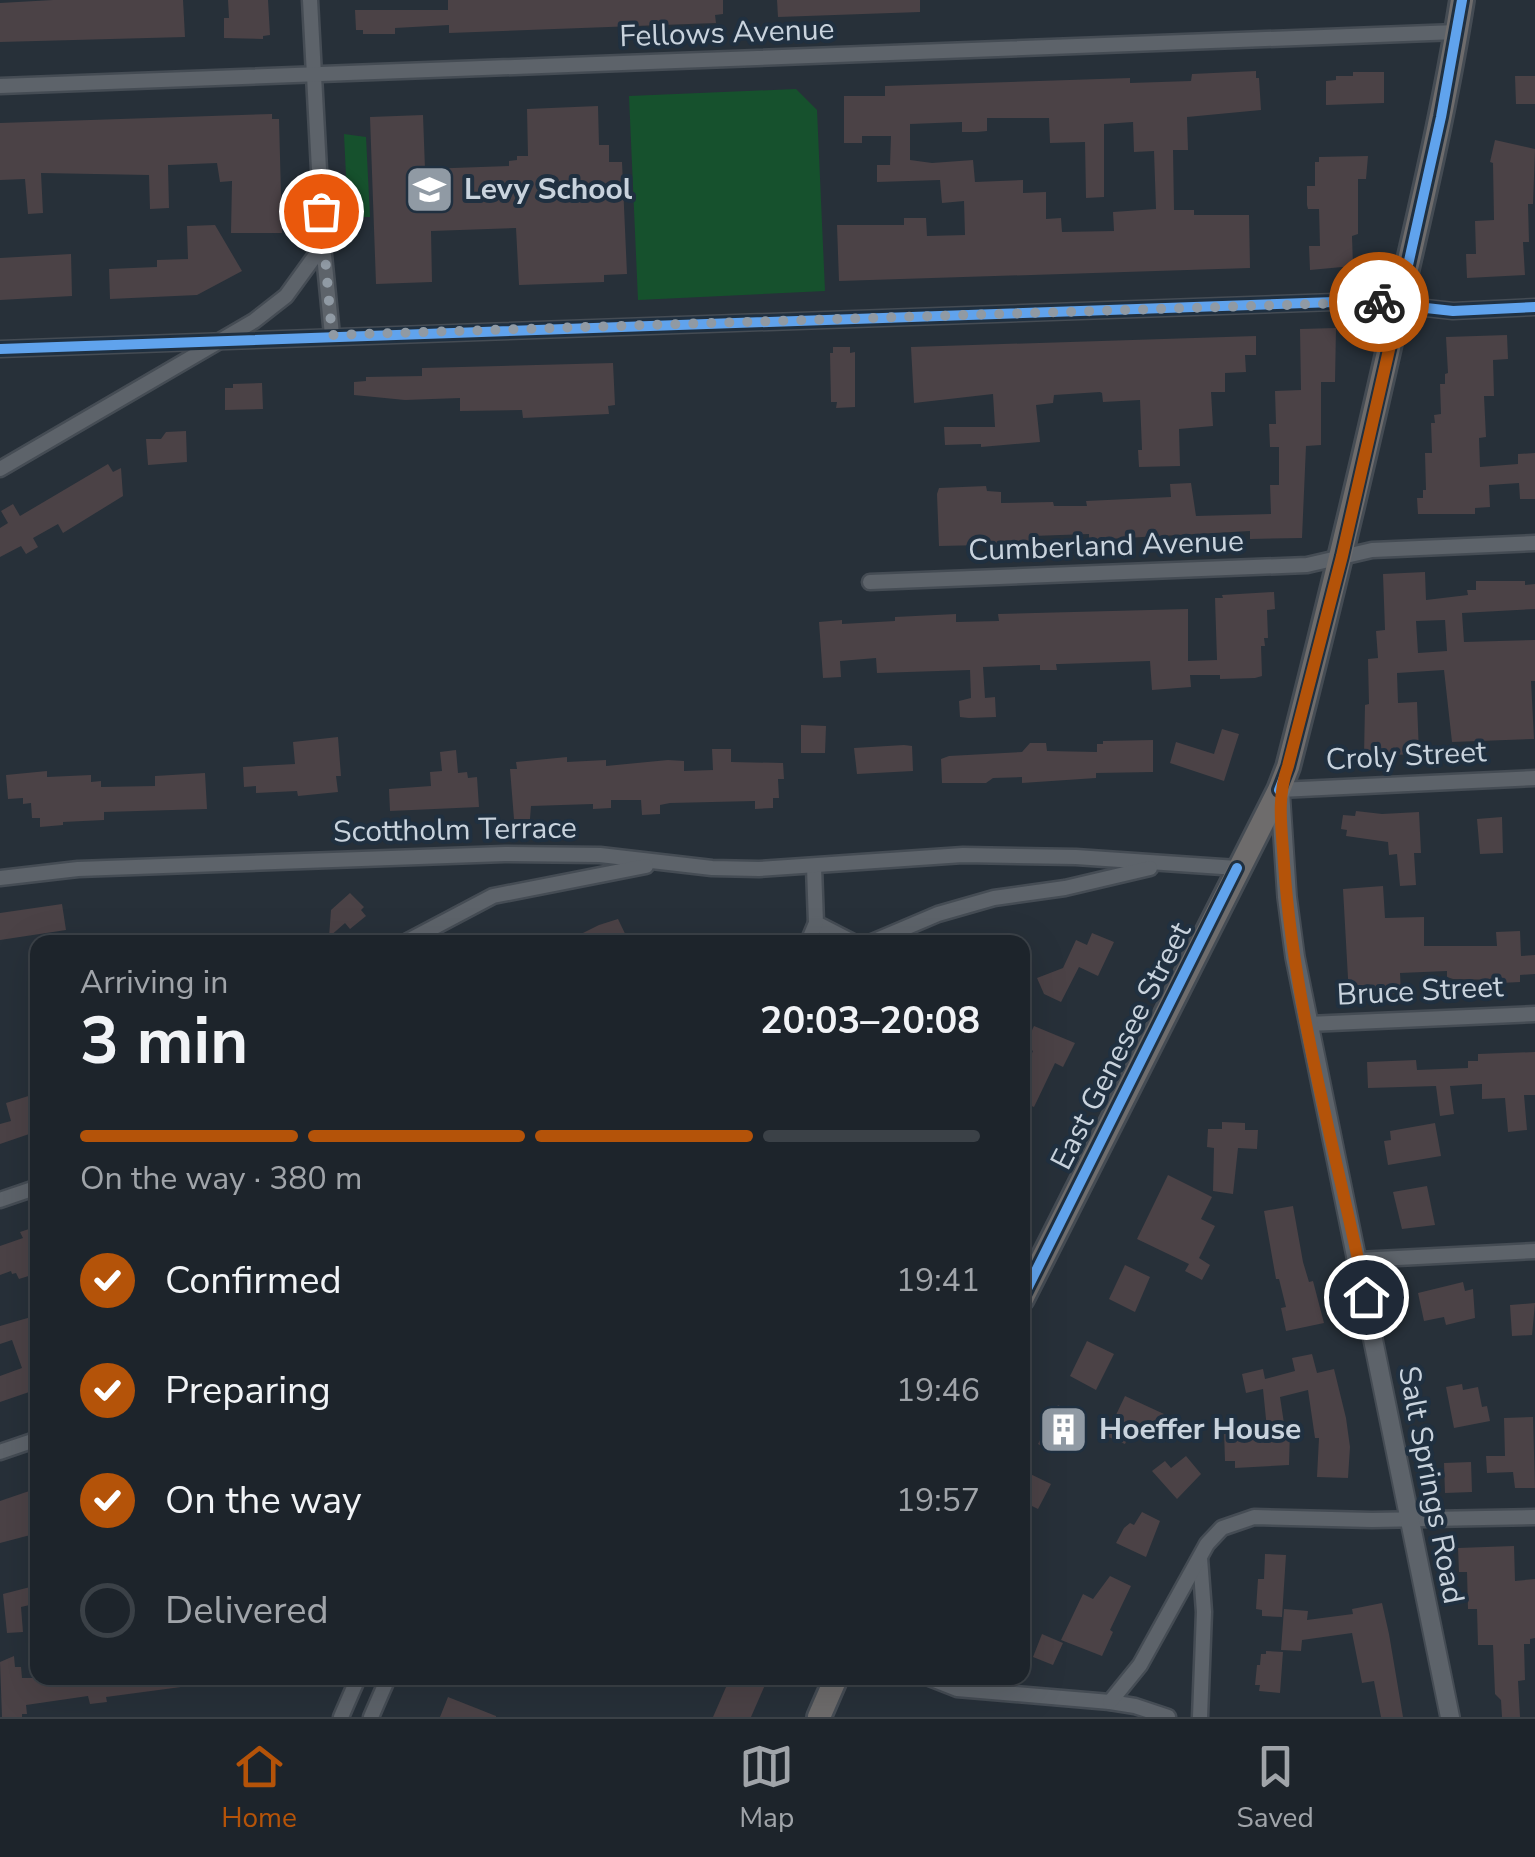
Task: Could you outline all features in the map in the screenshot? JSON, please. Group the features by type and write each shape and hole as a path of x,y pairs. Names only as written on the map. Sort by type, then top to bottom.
{"main road":[{"name":"East Genesee Street","path":"1030,1283 1237,868 1280,790 1342,556 1441,117 1462,0"},
{"path":"819,1717 833,1685"}],"street":[{"path":"310,0 323,245 332,335"},
{"name":"Fellows Avenue","path":"0,86 1457,32"},
{"path":"0,470 258,318 286,296 323,245"},
{"path":"0,349 1343,301 1454,311 1535,307"},
{"name":"Cumberland Avenue","path":"870,582 1307,566 1392,548 1535,543"},
{"name":"Croly Street","path":"1280,790 1535,778"},
{"name":"Salt Springs Road","path":"1280,790 1286,897 1308,1024 1450,1717"},
{"name":"Scottholm Terrace","path":"0,878 78,869 505,854 600,855 712,868 814,867 963,855 1076,857 1237,868"},
{"path":"419,935 494,896 666,862"},
{"path":"888,935 938,914 994,898 1065,888 1165,864"},
{"path":"811,935 818,909 814,867"},
{"path":"816,923 839,935"},
{"name":"Bruce Street","path":"1308,1024 1535,1014"},
{"path":"0,1200 30,1190"},
{"path":"1358,1260 1535,1251"},
{"path":"0,1452 30,1442"},
{"path":"1110,1702 1140,1665 1206,1544 1222,1528 1242,1518 1535,1517"},
{"path":"1200,1558 1204,1612 1200,1717"},
{"path":"341,1717 355,1685"},
{"path":"371,1717 385,1685"},
{"path":"949,1685 1110,1702 1168,1717"}],"green space":[{"path":"796,89 817,110 825,291 638,300 629,96"},
{"path":"344,134 366,137 370,217 348,217"}],"building":[{"path":"183,0 185,37 0,42 0,3"},
{"path":"228,0 268,0 270,35 263,39 224,38"},
{"path":"448,0 723,0 723,14 715,15 716,23 449,33 449,25 395,28 395,34 363,34 363,30 356,30 355,10 448,10"},
{"path":"777,0 920,0 920,12 778,17"},
{"path":"1256,71 1259,78 1261,110 1187,117 1188,150 1173,150 1174,210 1194,210 1194,215 1249,215 1250,268 839,281 837,225 904,225 904,218 926,218 927,236 965,235 964,201 942,203 940,180 877,182 877,165 890,165 891,136 862,136 862,143 844,143 844,96 885,96 885,86 1130,78 1130,83 1191,81 1192,74","holes":["987,118 1049,118 1050,143 1085,142 1086,198 1104,197 1104,124 1133,122 1134,152 1154,151 1156,209 1113,212 1114,231 1062,232 1061,218 1046,219 1046,192 1023,193 1023,180 975,182 973,160 910,160 910,124 962,122 962,132 977,132 987,131"]},
{"path":"1353,72 1384,72 1384,103 1326,105 1326,81 1336,80 1336,76 1353,76"},
{"path":"1515,76 1535,76 1535,104 1516,104"},
{"path":"598,106 599,145 609,145 609,162 622,162 627,274 604,275 604,282 519,285 516,228 431,231 432,282 376,284 370,117 423,115 425,169 509,166 509,161 517,160 517,156 528,156 527,109"},
{"path":"272,114 272,119 279,119 282,233 231,233 232,181 220,182 217,163 168,165 169,208 150,209 149,175 41,173 43,213 28,214 25,179 0,180 0,123"},
{"path":"1495,140 1535,149 1533,204 1528,204 1529,242 1523,242 1525,275 1467,278 1466,254 1476,254 1475,221 1494,220 1490,162"},
{"path":"1368,156 1366,179 1358,179 1358,234 1352,236 1353,266 1310,270 1309,246 1320,246 1319,209 1308,209 1307,205 1307,186 1315,186 1315,162 1319,162 1319,157"},
{"path":"215,225 242,271 197,295 110,299 109,269 157,267 157,260 188,259 187,226"},
{"path":"71,254 72,296 0,300 0,258"},
{"path":"1336,328 1335,382 1321,382 1321,445 1306,446 1302,538 1250,539 1250,531 1089,540 1089,534 1032,536 1032,544 939,546 939,488 986,486 987,491 1001,492 1001,503 1087,506 1086,501 1171,497 1170,484 1191,483 1196,516 1271,514 1270,485 1279,485 1279,447 1270,447 1269,424 1276,424 1275,391 1301,390 1300,329"},
{"path":"1507,335 1508,359 1493,360 1494,396 1484,396 1486,437 1479,438 1480,467 1518,464 1518,454 1535,453 1535,499 1520,499 1519,483 1489,485 1490,507 1475,508 1475,514 1418,514 1417,498 1423,498 1426,490 1425,453 1432,453 1431,423 1435,423 1434,415 1441,414 1440,384 1445,384 1448,373 1446,337"},
{"path":"1256,336 1256,355 1245,355 1246,372 1225,373 1225,392 1211,392 1213,426 1179,429 1180,466 1139,467 1140,400 1103,402 1100,392 1054,395 1053,403 1036,405 1040,442 981,447 945,445 944,427 995,427 993,394 914,403 911,347"},
{"path":"833,347 850,347 850,353 855,352 855,407 836,408 837,402 831,402"},
{"path":"613,363 615,405 608,406 609,414 523,418 522,410 460,411 460,398 405,400 354,395 354,382 366,381 366,377 422,376 422,368"},
{"path":"262,383 263,409 225,410 225,388"},
{"path":"186,431 187,462 148,465 146,439"},
{"path":"108,464 113,472 121,468 123,496 63,533 58,524 33,538 38,547 26,554 21,546 0,557 0,528 8,523 1,511 13,504 20,516"},
{"path":"1425,572 1426,600 1468,595 1467,590 1476,590 1476,581 1535,584 1535,609 1462,613 1464,642 1535,640 1535,681 1531,681 1534,739 1452,742 1444,670 1397,673 1398,703 1417,702 1419,754 1364,756 1368,659 1378,658 1376,631 1385,630 1383,574","holes":["1445,620 1447,651 1418,653 1416,621"]},
{"path":"1274,592 1275,609 1267,610 1268,638 1264,638 1265,646 1261,646 1262,676 1255,678 1190,675 1191,687 1152,690 1150,661 1056,664 1057,670 1040,670 1040,665 983,667 985,698 995,697 996,717 969,718 960,717 959,701 971,698 970,670 877,673 876,658 840,661 841,677 823,678 819,622 895,621 895,617 956,614 956,622 999,621 998,614 1188,609 1188,661 1217,660 1215,598"},
{"path":"801,725 826,726 825,753 801,753"},
{"path":"1222,729 1239,734 1224,781 1170,763 1176,742 1214,754"},
{"path":"338,737 338,792 298,796 297,791 256,793 256,786 244,787 243,767 295,764 293,742"},
{"path":"1153,740 1153,772 1096,773 1096,778 1022,783 1022,777 993,778 986,783 942,783 941,759 949,756 1022,752 1030,743 1046,743 1047,751 1097,752 1097,744 1103,741"},
{"path":"912,746 913,771 857,774 854,748"},
{"path":"712,749 731,749 731,762 783,763 784,779 778,779 779,798 773,798 773,808 755,809 755,801 670,803 660,805 660,814 642,815 641,800 611,800 611,808 593,809 593,804 531,806 530,819 514,819 510,769 517,769 516,762 567,757 567,762 606,760 606,766 668,760 684,761 684,771 713,770"},
{"path":"456,750 458,773 477,777 479,807 390,811 389,789 431,786 430,772 442,771 440,752"},
{"path":"47,771 47,777 91,775 91,782 101,781 101,787 155,786 155,776 205,773 207,809 104,812 104,820 40,827 40,818 32,818 31,803 23,804 23,798 8,799 6,775"},
{"path":"1356,811 1419,812 1421,853 1414,853 1416,885 1400,886 1397,854 1389,855 1388,842 1346,836 1347,830 1341,829 1343,815 1355,816"},
{"path":"1502,817 1503,853 1480,854 1477,819"},
{"path":"1383,886 1385,918 1424,917 1424,946 1497,946 1496,932 1520,931 1521,956 1535,955 1535,974 1520,975 1520,982 1500,983 1453,979 1447,977 1447,971 1400,973 1401,993 1349,996 1343,889"},
{"path":"350,893 364,907 361,910 366,916 350,929 345,923 329,935 331,910"},
{"path":"62,904 66,930 0,940 0,913"},
{"path":"618,919 626,935 579,935"},
{"path":"1092,933 1114,942 1098,976 1079,967 1061,1002 1044,994 1037,978 1063,968 1076,940 1087,945"},
{"path":"1034,1026 1075,1043 1063,1067 1055,1063 1034,1107 1030,1105 1030,1034"},
{"path":"1535,1052 1535,1095 1524,1095 1527,1130 1508,1132 1505,1098 1482,1099 1482,1084 1450,1086 1454,1114 1440,1116 1436,1086 1368,1088 1367,1062 1416,1060 1417,1070 1468,1068 1468,1061 1478,1061 1478,1054"},
{"path":"30,1096 30,1134 0,1144 0,1124 11,1121 6,1103"},
{"path":"1222,1122 1245,1123 1245,1130 1258,1130 1257,1149 1238,1148 1233,1194 1213,1191 1214,1148 1207,1147 1208,1129 1222,1129"},
{"path":"1435,1123 1441,1156 1388,1165 1384,1141 1391,1140 1390,1131"},
{"path":"1168,1175 1212,1197 1201,1219 1215,1226 1199,1258 1210,1265 1202,1280 1185,1271 1189,1264 1137,1239"},
{"path":"1427,1186 1435,1225 1402,1229 1393,1192"},
{"path":"1293,1206 1303,1262 1309,1282 1313,1281 1324,1323 1286,1331 1281,1308 1286,1307 1276,1279 1264,1211"},
{"path":"30,1229 30,1276 19,1279 11,1271 0,1275 0,1246 23,1238 20,1232"},
{"path":"1125,1265 1150,1277 1135,1312 1109,1299"},
{"path":"1463,1282 1465,1291 1473,1289 1475,1318 1446,1325 1444,1317 1424,1321 1418,1293"},
{"path":"1535,1303 1532,1335 1512,1336 1510,1305"},
{"path":"30,1317 30,1392 0,1402 0,1376 22,1368 12,1340 0,1344 0,1326"},
{"path":"1087,1341 1114,1354 1096,1390 1070,1376"},
{"path":"1312,1354 1317,1373 1334,1369 1350,1447 1348,1478 1317,1477 1319,1438 1315,1438 1308,1390 1280,1397 1285,1430 1290,1430 1289,1465 1235,1468 1235,1461 1225,1461 1224,1431 1267,1429 1263,1389 1246,1393 1242,1374 1263,1369 1265,1379 1295,1371 1292,1358"},
{"path":"1462,1384 1463,1390 1478,1387 1490,1421 1454,1428 1446,1387"},
{"path":"1125,1396 1164,1414 1155,1432 1134,1423 1125,1444 1106,1436"},
{"name":"Hoeffer House","path":"1058,1405 1087,1420 1076,1441 1072,1438 1066,1450 1057,1445 1053,1452 1038,1444"},
{"path":"1533,1417 1535,1488 1515,1488 1513,1472 1487,1473 1486,1456 1505,1456 1504,1418"},
{"path":"1186,1456 1201,1474 1177,1499 1152,1471 1165,1461 1171,1468"},
{"path":"1471,1462 1472,1492 1445,1493 1444,1463"},
{"path":"1030,1474 1051,1484 1038,1509 1030,1505"},
{"path":"30,1491 30,1535 0,1543 0,1501"},
{"path":"1142,1512 1160,1521 1146,1557 1116,1543 1124,1528 1130,1523 1134,1525"},
{"path":"1514,1546 1515,1581 1535,1579 1535,1638 1524,1644 1525,1680 1518,1681 1520,1717 1502,1717 1501,1700 1495,1694 1493,1645 1478,1645 1477,1609 1468,1609 1467,1572 1459,1572 1458,1548"},
{"path":"1265,1554 1286,1555 1282,1617 1262,1616 1262,1610 1256,1609 1258,1579 1264,1579"},
{"path":"1110,1576 1131,1586 1102,1656 1061,1640 1083,1594 1093,1599"},
{"path":"30,1587 30,1605 21,1607 23,1632 7,1633 3,1594"},
{"path":"1382,1603 1403,1717 1381,1717 1374,1681 1362,1683 1352,1633 1302,1640 1301,1651 1281,1650 1284,1609 1308,1611 1307,1620 1353,1614 1352,1609"},
{"path":"1042,1634 1063,1643 1053,1665 1033,1657"},
{"path":"1266,1651 1283,1652 1280,1693 1259,1691 1260,1685 1255,1685 1257,1665"},
{"path":"14,1656 15,1667 21,1667 22,1678 30,1678 30,1685 181,1687 106,1697 107,1702 90,1704 88,1696 26,1705 27,1714 22,1717 2,1717 0,1662"},
{"path":"727,1685 765,1685 751,1717 713,1717"},
{"path":"448,1697 496,1716 496,1717 440,1717"}],"cycle path":[{"path":"1279,790 1342,556 1441,117 1462,0"},
{"path":"0,349 1363,301 1453,311 1535,307"},
{"path":"1030,1283 1237,868"}],"way so far":[{"path":"321,211 332,335 1379,302"}],"place":[{"name":"Levy School","path":"429,189"},
{"name":"Hoeffer House","path":"1064,1429"}],"route":[{"path":"1366,1297 1295,957 1286,897 1280,790 1342,556 1399,305 1379,302"}]}
